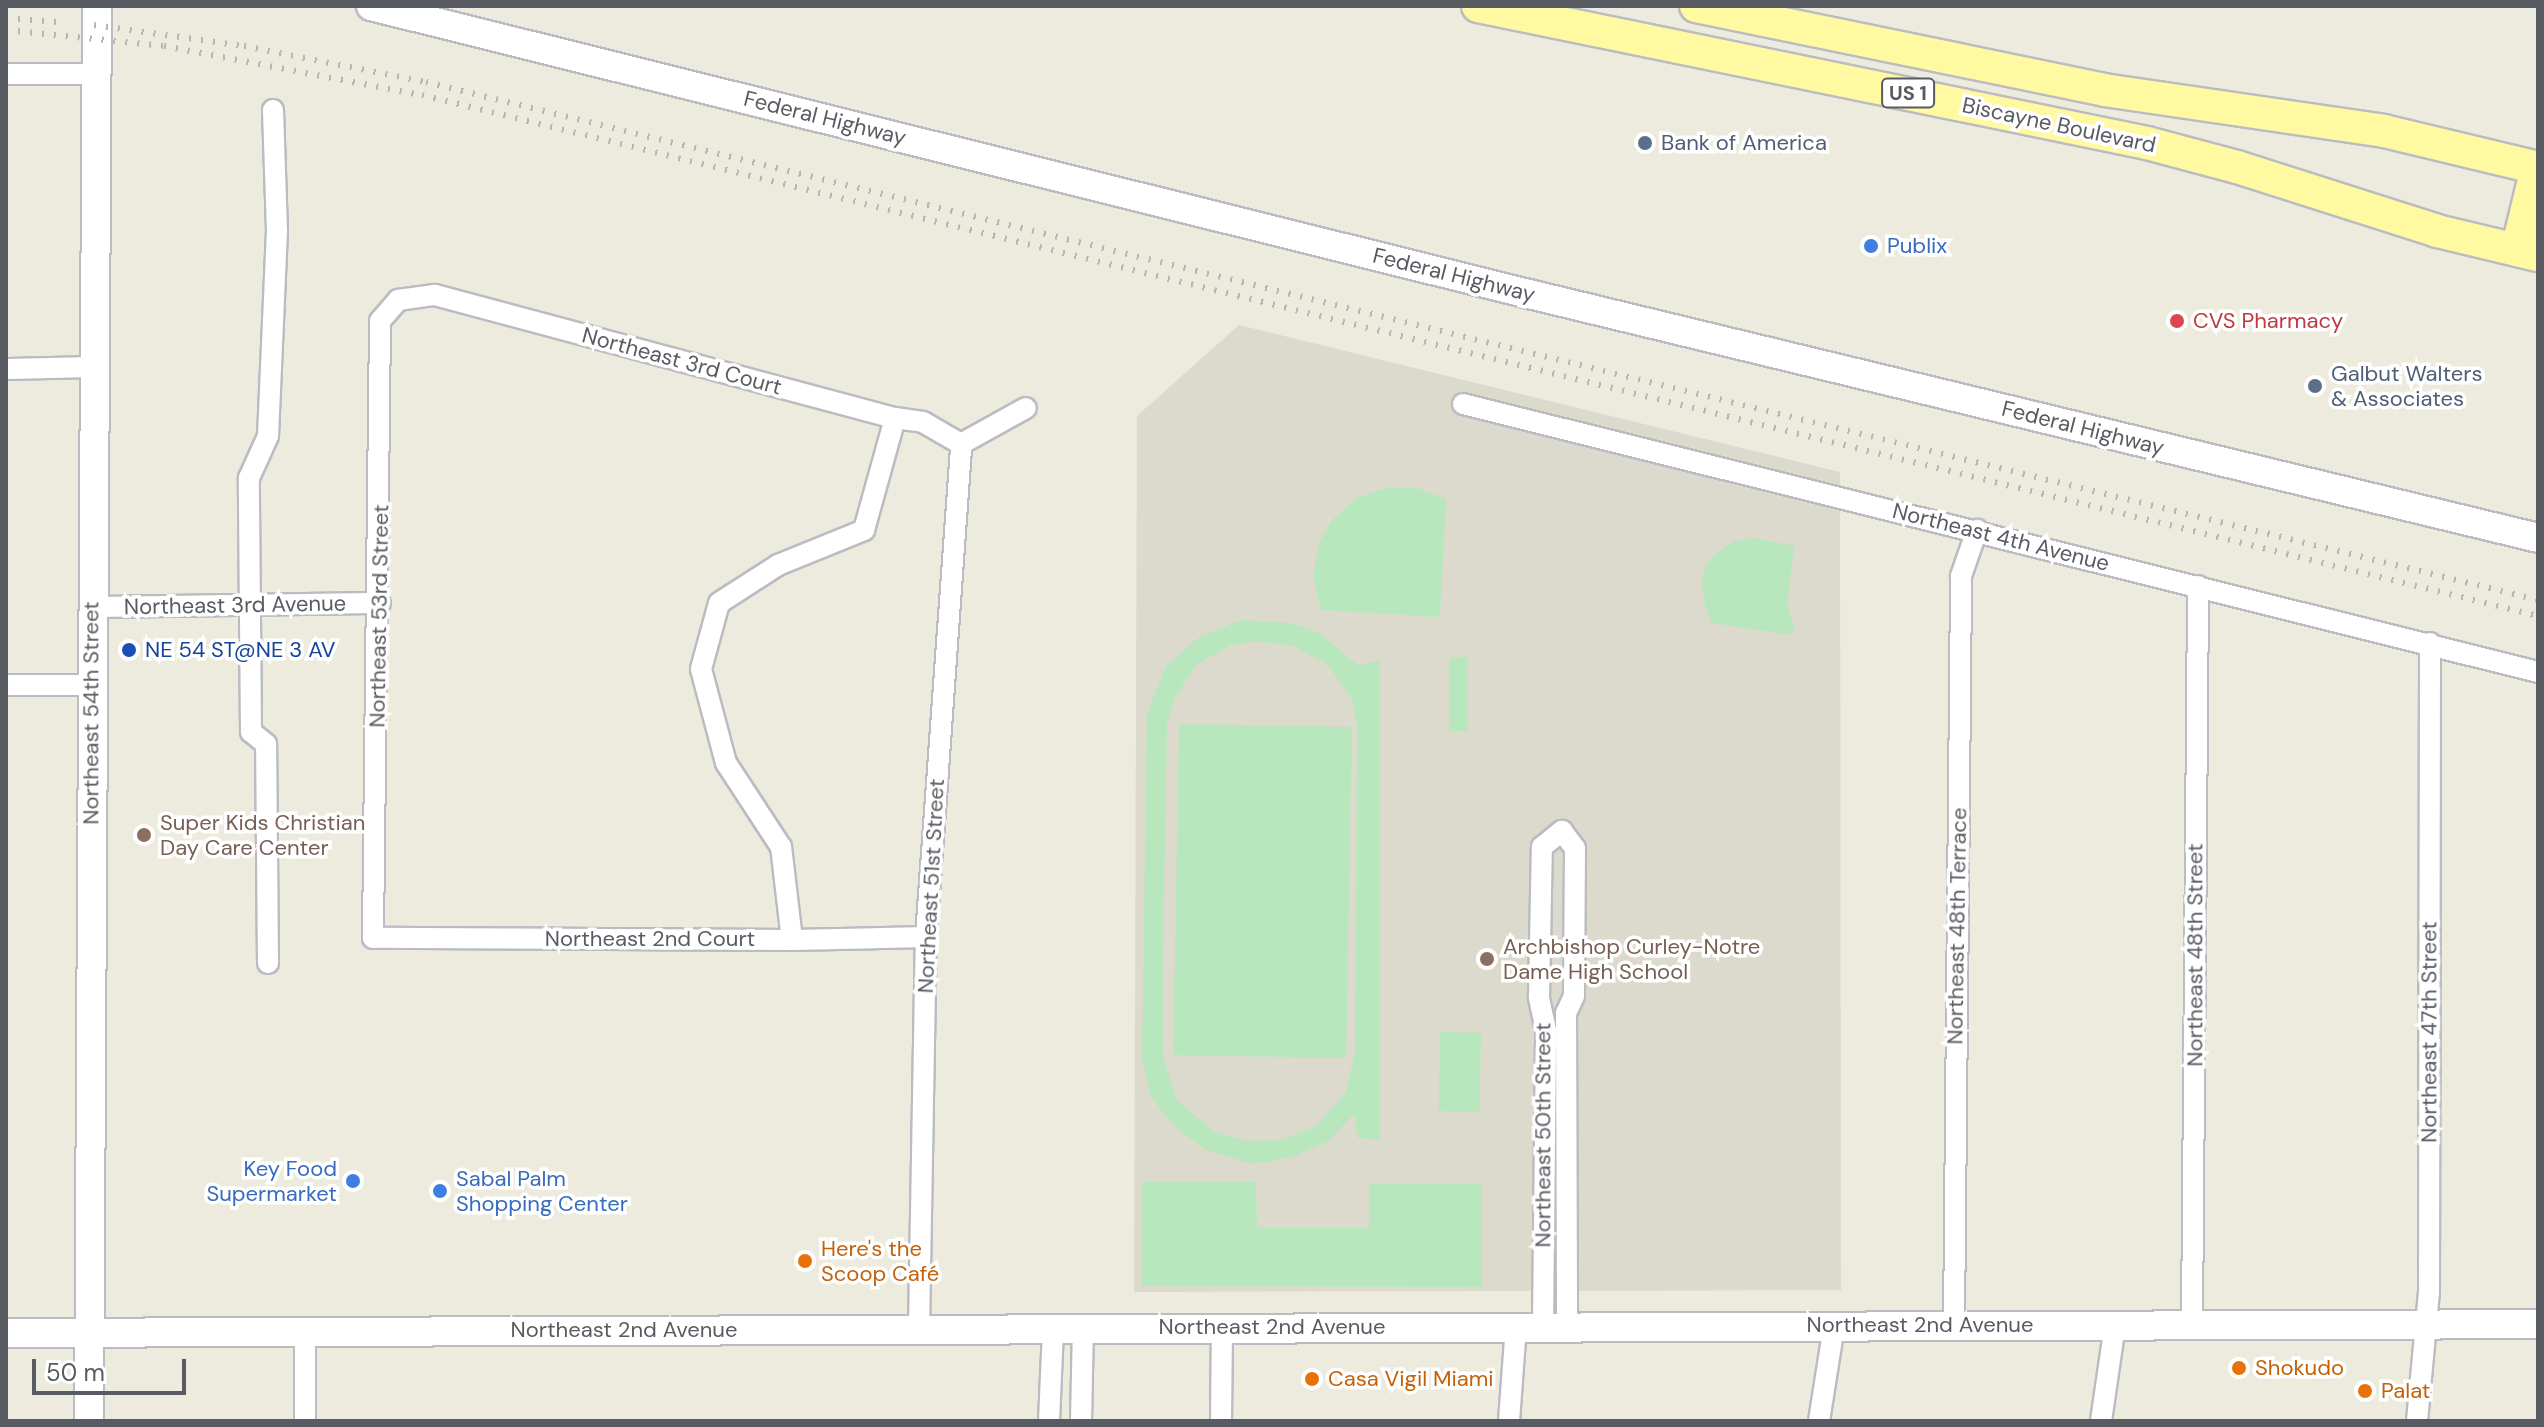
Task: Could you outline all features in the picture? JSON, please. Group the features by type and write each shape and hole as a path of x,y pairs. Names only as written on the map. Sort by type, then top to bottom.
{"main road":[{"name":"Federal Highway","path":"371,6 1529,294 2538,538"},
{"name":"Biscayne Boulevard","path":"1478,6 2201,156 2403,221 2528,253"},
{"name":"Biscayne Boulevard","path":"1696,6 2155,99 2384,131 2538,168"},
{"name":"Northeast 54th Street","path":"89,1421 92,367 96,74 101,10"},
{"path":"2085,130 2097,117 2155,99"},
{"path":"2528,253 2538,168"},
{"name":"Northeast 2nd Avenue","path":"6,1333 2538,1324"}],"street":[{"path":"6,74 96,74"},
{"path":"268,963 266,744 251,732 253,606 249,478 268,436 277,231 273,110"},
{"name":"Northeast 3rd Court","path":"398,300 435,295 895,418 923,422 961,444"},
{"name":"Northeast 53rd Street","path":"373,938 380,603 380,321 398,300"},
{"path":"6,369 92,367"},
{"name":"Northeast 4th Avenue","path":"1463,404 2538,672"},
{"path":"961,444 1026,408"},
{"path":"792,940 781,847 726,763 701,669 719,603 778,565 864,530 895,418"},
{"name":"Northeast 51st Street","path":"919,1329 926,937 961,444"},
{"name":"Northeast 48th Terrace","path":"1954,1325 1961,576 1977,530"},
{"name":"Northeast 48th Street","path":"2192,1325 2198,586"},
{"name":"Northeast 3rd Avenue","path":"91,607 380,603"},
{"name":"Northeast 47th Street","path":"2417,1421 2429,1292 2430,643"},
{"path":"6,685 91,685"},
{"name":"Northeast 50th Street","path":"1509,1421 1542,1326 1566,1013 1574,996 1575,848 1562,831 1542,847 1539,997 1546,1031 1542,1326"},
{"name":"Northeast 2nd Court","path":"373,938 792,940 926,937"},
{"path":"2101,1421 2115,1325"},
{"path":"1819,1421 1834,1326"},
{"path":"1221,1421 1222,1327"},
{"path":"1049,1421 1053,1329"},
{"path":"1081,1421 1083,1329"},
{"path":"305,1331 305,1421"}],"shaded area":[{"name":"Archbishop Curley-Notre Dame High School","path":"1239,325 1840,472 1841,1290 1134,1292 1137,416"}],"green space":[{"path":"1388,487 1417,488 1446,499 1440,617 1321,610 1313,577 1319,543 1333,519 1356,498"},
{"path":"1754,538 1794,546 1787,607 1795,628 1792,635 1712,623 1704,602 1702,581 1706,565 1717,552 1735,541"},
{"path":"1241,620 1291,623 1319,633 1358,665 1380,661 1380,1140 1357,1138 1355,1113 1327,1142 1292,1157 1252,1164 1204,1149 1174,1126 1151,1097 1142,1060 1147,714 1166,666 1198,638","holes":["1255,641 1293,646 1327,664 1352,699 1357,725 1355,1051 1346,1092 1316,1126 1282,1140 1248,1141 1213,1131 1177,1100 1163,1057 1167,724 1174,699 1196,665 1229,646"]},
{"path":"1449,657 1468,657 1468,731 1449,731"},
{"path":"1179,724 1352,727 1346,1058 1173,1055"},
{"path":"1440,1032 1481,1033 1480,1112 1439,1111"},
{"path":"1142,1182 1256,1182 1257,1228 1369,1228 1369,1184 1482,1184 1482,1287 1142,1286"}],"railway":[{"path":"6,18 58,22"},
{"path":"94,25 244,46 426,82 2538,600"},
{"path":"6,30 164,46 422,95 2538,616"}],"place":[{"name":"Bank of America","path":"1645,143"},
{"name":"Publix","path":"1871,246"},
{"name":"CVS Pharmacy","path":"2177,321"},
{"name":"Galbut Walters & Associates","path":"2315,386"},
{"name":"NE 54 ST@NE 3 AV","path":"129,650"},
{"name":"Super Kids Christian Day Care Center","path":"144,835"},
{"name":"Archbishop Curley-Notre Dame High School","path":"1487,959"},
{"name":"Key Food Supermarket","path":"353,1181"},
{"name":"Sabal Palm Shopping Center","path":"440,1191"},
{"name":"Here's the Scoop Café","path":"805,1261"},
{"name":"Shokudo","path":"2239,1368"},
{"name":"Casa Vigil Miami","path":"1312,1379"},
{"name":"Palat","path":"2365,1391"}]}
